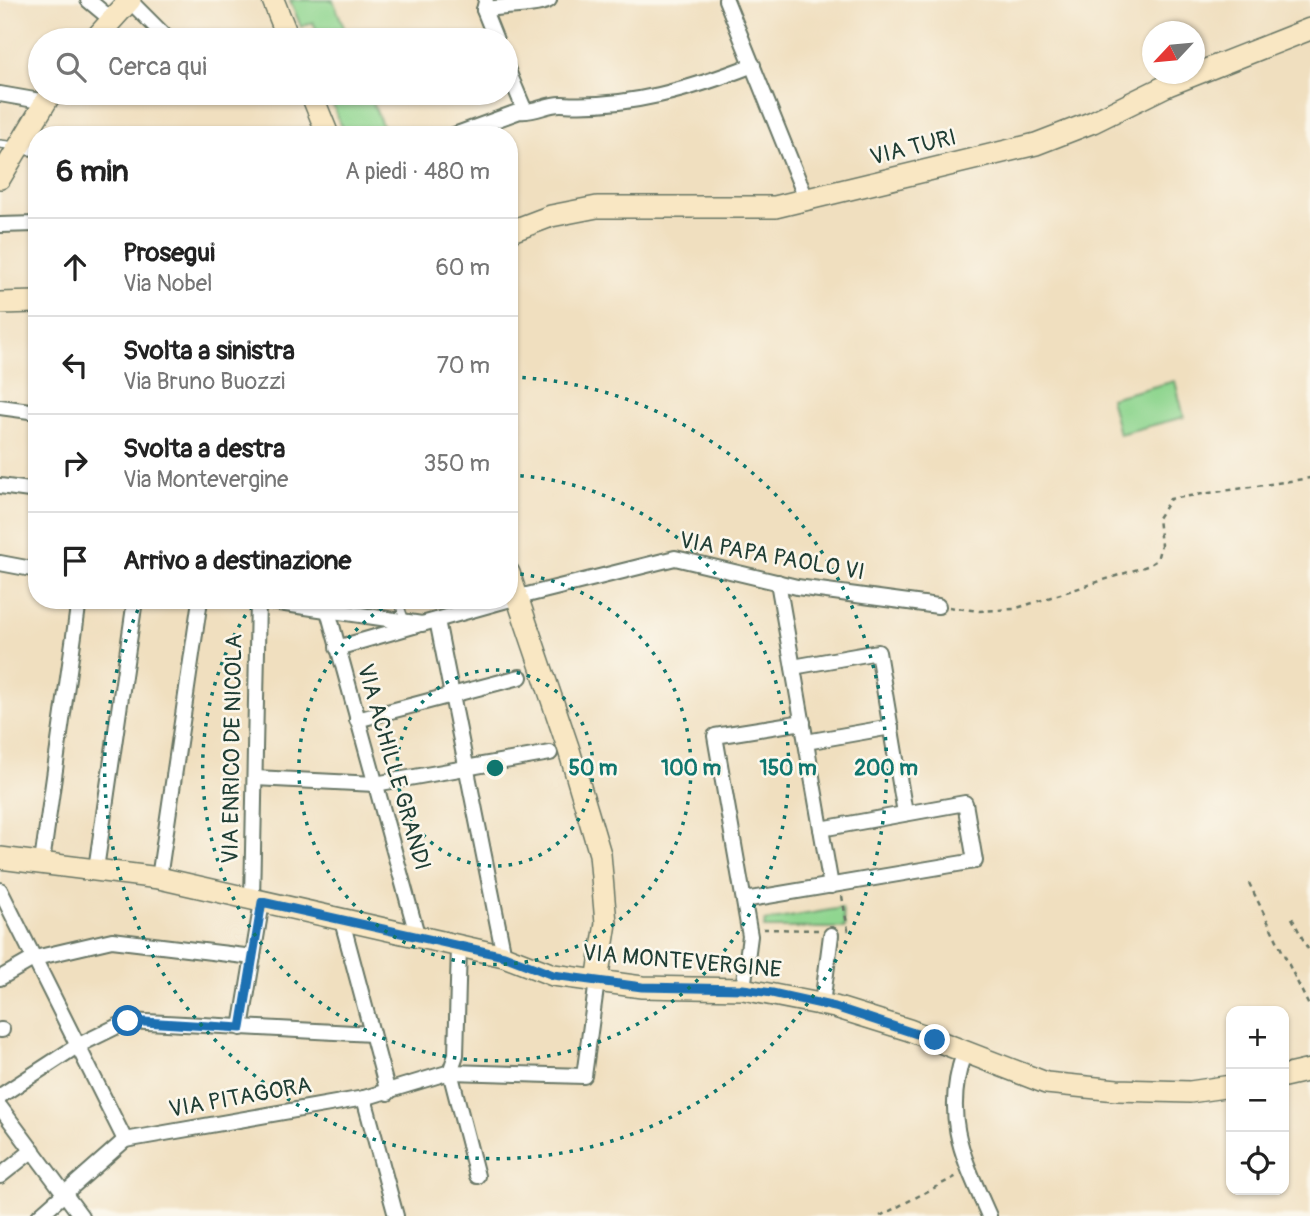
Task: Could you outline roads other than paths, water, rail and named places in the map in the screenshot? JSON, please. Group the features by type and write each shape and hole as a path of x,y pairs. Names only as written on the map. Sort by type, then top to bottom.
{"street":[{"path":"88,0 111,20"},
{"path":"104,28 130,0 157,28"},
{"path":"273,0 284,28"},
{"path":"492,28 485,5 539,4 549,0"},
{"path":"726,0 807,201"},
{"name":"VIA TURI","path":"518,229 551,216 597,207 757,208 807,201 1036,144 1093,122 1168,85 1310,29"},
{"path":"481,126 525,111 561,103 575,107 611,104 707,83 752,65"},
{"path":"0,94 28,96"},
{"path":"518,94 525,111"},
{"path":"31,126 44,105"},
{"path":"316,105 324,126"},
{"path":"0,178 19,146"},
{"path":"0,225 28,224"},
{"path":"0,303 28,302"},
{"path":"0,407 28,411"},
{"path":"0,486 28,490"},
{"name":"VIA PAPA PAOLO VI","path":"518,597 675,558 778,582 938,606"},
{"path":"0,563 28,568"},
{"path":"778,582 821,829 835,885"},
{"path":"42,862 78,609"},
{"path":"96,869 134,609"},
{"path":"159,878 199,609"},
{"name":"VIA ENRICO DE NICOLA","path":"241,1028 253,957 257,901 255,778 258,609"},
{"name":"VIA ACHILLE GRANDI","path":"327,609 418,938"},
{"path":"346,609 422,624"},
{"name":"VIA PAPA PAOLO VI","path":"337,648 476,609"},
{"path":"515,609 600,854 606,923 597,981"},
{"path":"437,620 504,956"},
{"path":"793,667 878,652 905,813"},
{"path":"357,720 520,677"},
{"path":"743,989 749,929 715,736 803,722"},
{"path":"806,742 891,727"},
{"path":"255,778 375,784 550,753"},
{"path":"744,900 975,861 965,803 821,829"},
{"name":"VIA MONTEVERGINE","path":"0,858 159,878 504,956 553,975 642,987 743,989 822,1004 881,1021 1022,1076 1064,1086 1190,1092 1226,1087"},
{"path":"0,890 4,907 35,958 125,1140 39,1216"},
{"path":"342,920 388,1093"},
{"path":"822,1004 834,932"},
{"path":"0,978 35,958 112,940 253,957"},
{"path":"459,947 456,1055 450,1072 477,1177"},
{"name":"VIA PITAGORA","path":"125,1140 388,1093 450,1072 584,1076 597,981"},
{"path":"0,1097 77,1046 128,1021 372,1034"},
{"path":"964,1053 956,1077 954,1116 959,1145 989,1216"},
{"path":"1289,1075 1308,1070"},
{"path":"364,1098 396,1216"},
{"path":"0,1107 81,1216"},
{"path":"0,1176 33,1150"}],"lane":[{"path":"401,609 405,621"}]}
